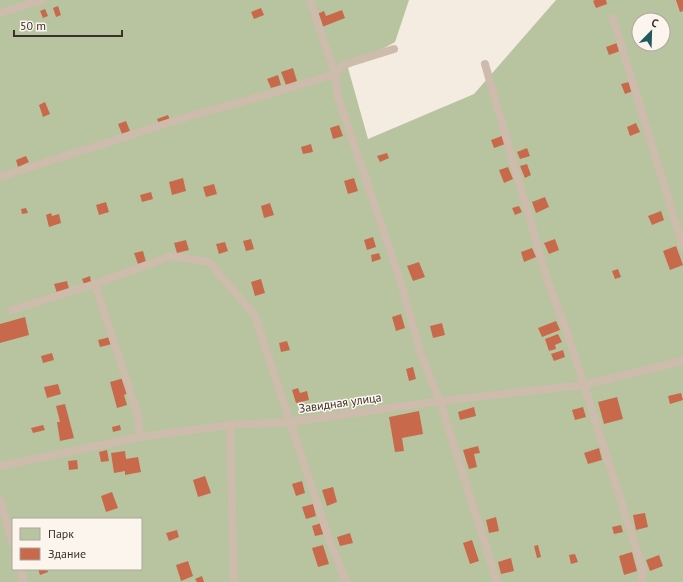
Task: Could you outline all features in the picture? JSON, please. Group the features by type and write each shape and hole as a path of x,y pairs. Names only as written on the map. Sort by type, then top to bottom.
{"lane":[{"path":"0,13 42,0"},
{"path":"310,0 335,74 338,97 401,283 421,355 440,401 497,582"},
{"path":"613,18 683,247"},
{"path":"0,177 190,116 335,74 343,65 394,49"},
{"path":"485,64 547,279 569,338 643,570 641,582"},
{"path":"12,310 95,284 171,256 209,262 255,316 329,540 346,582"},
{"path":"95,284 138,416 140,437"},
{"name":"Завидная улица","path":"0,466 140,437 230,425 290,422 440,401 583,385 683,361"},
{"path":"230,425 234,582"},
{"path":"0,500 12,541"},
{"path":"20,570 24,582"}],"green space":[{"path":"0,0 409,0 395,42 348,68 368,139 474,94 556,0 683,0 683,582 0,582"}],"building":[{"path":"606,0 607,4 596,8 593,1"},
{"path":"676,0 683,0 683,11 680,12"},
{"path":"58,6 61,15 56,17 53,8"},
{"path":"261,8 264,15 254,19 251,12"},
{"path":"45,9 48,16 43,18 40,11"},
{"path":"342,10 345,18 322,27 317,14 324,11 326,16"},
{"path":"617,43 620,51 609,55 606,47"},
{"path":"293,68 297,81 286,85 281,72"},
{"path":"278,75 281,85 271,88 267,79"},
{"path":"629,82 633,91 625,94 621,84"},
{"path":"45,102 50,114 43,117 39,105"},
{"path":"168,115 170,120 159,124 157,119"},
{"path":"126,121 130,131 122,134 118,124"},
{"path":"636,123 640,132 630,136 627,127"},
{"path":"339,125 343,136 333,139 330,128"},
{"path":"502,136 505,144 494,148 491,140"},
{"path":"311,144 313,152 303,154 301,147"},
{"path":"527,148 530,156 520,159 517,152"},
{"path":"387,153 389,158 380,162 377,156"},
{"path":"26,156 29,162 18,167 16,160"},
{"path":"527,164 531,175 525,178 520,166"},
{"path":"508,167 513,179 504,183 499,170"},
{"path":"183,178 186,191 172,195 169,182"},
{"path":"354,178 358,191 348,194 344,181"},
{"path":"214,184 217,194 206,197 203,187"},
{"path":"151,192 153,199 142,202 140,195"},
{"path":"545,197 549,207 536,213 532,202"},
{"path":"106,202 109,212 99,215 96,205"},
{"path":"270,203 274,215 264,218 261,206"},
{"path":"519,206 522,212 515,215 512,208"},
{"path":"26,208 28,213 22,214 21,209"},
{"path":"661,211 664,220 652,225 648,216"},
{"path":"51,213 52,216 59,214 61,223 49,227 46,215"},
{"path":"373,237 376,247 367,250 364,240"},
{"path":"251,239 254,249 246,251 243,241"},
{"path":"555,239 559,250 549,254 544,243"},
{"path":"186,240 189,250 177,253 174,243"},
{"path":"225,242 228,251 219,254 216,244"},
{"path":"676,246 683,265 670,270 663,251"},
{"path":"532,248 536,257 524,262 521,252"},
{"path":"143,251 146,262 138,264 134,253"},
{"path":"379,253 381,259 372,262 371,255"},
{"path":"419,262 425,277 413,281 407,266"},
{"path":"618,269 621,277 615,279 612,271"},
{"path":"90,276 91,282 84,284 82,279"},
{"path":"261,279 265,293 255,296 251,282"},
{"path":"67,281 69,289 57,293 54,284"},
{"path":"401,314 405,328 396,331 392,317"},
{"path":"25,317 29,335 0,343 0,324"},
{"path":"556,321 560,330 542,337 538,328"},
{"path":"442,323 445,335 433,338 430,326"},
{"path":"558,334 562,342 555,345 556,349 549,351 545,339"},
{"path":"110,337 112,344 100,347 98,340"},
{"path":"287,341 290,350 281,352 279,343"},
{"path":"563,350 565,357 554,361 551,354"},
{"path":"52,353 54,360 43,363 41,356"},
{"path":"413,367 416,379 409,381 406,369"},
{"path":"124,378 128,393 124,395 127,405 117,408 110,382"},
{"path":"58,384 61,394 47,398 44,387"},
{"path":"298,388 300,393 307,391 309,400 296,403 292,390"},
{"path":"681,393 683,400 670,404 668,396"},
{"path":"617,397 623,419 604,424 598,402"},
{"path":"65,404 74,438 60,441 57,422 60,422 56,406"},
{"path":"474,407 476,416 460,420 458,412"},
{"path":"583,407 586,417 575,420 572,410"},
{"path":"419,411 423,434 402,438 404,451 395,452 389,417"},
{"path":"43,425 45,430 33,433 31,428"},
{"path":"120,425 121,430 113,432 112,427"},
{"path":"478,446 480,453 474,454 477,467 469,469 463,450"},
{"path":"599,448 602,460 588,464 584,453"},
{"path":"107,450 109,461 101,462 99,452"},
{"path":"125,451 126,459 138,457 141,472 125,475 125,471 114,473 111,453"},
{"path":"77,460 78,469 69,470 68,461"},
{"path":"205,476 211,493 198,497 193,480"},
{"path":"302,481 305,493 296,496 292,484"},
{"path":"333,487 337,502 327,506 322,490"},
{"path":"112,492 118,508 106,512 101,496"},
{"path":"313,504 316,516 306,519 302,507"},
{"path":"645,513 648,527 636,530 633,515"},
{"path":"496,517 499,531 489,533 486,520"},
{"path":"321,523 324,534 315,536 312,526"},
{"path":"621,525 623,532 614,534 612,527"},
{"path":"177,530 179,537 169,541 166,533"},
{"path":"350,533 353,543 340,546 337,537"},
{"path":"472,540 479,561 470,564 463,543"},
{"path":"323,545 329,564 318,567 312,548"},
{"path":"538,545 541,557 537,558 534,546"},
{"path":"632,552 637,571 624,575 619,556"},
{"path":"575,554 578,562 571,564 569,555"},
{"path":"659,555 663,566 650,571 646,560"},
{"path":"511,558 514,571 501,574 498,562"},
{"path":"188,561 193,576 181,581 176,565"},
{"path":"38,570 47,570 48,572 40,575"},
{"path":"202,576 204,582 197,582 195,579"}]}
